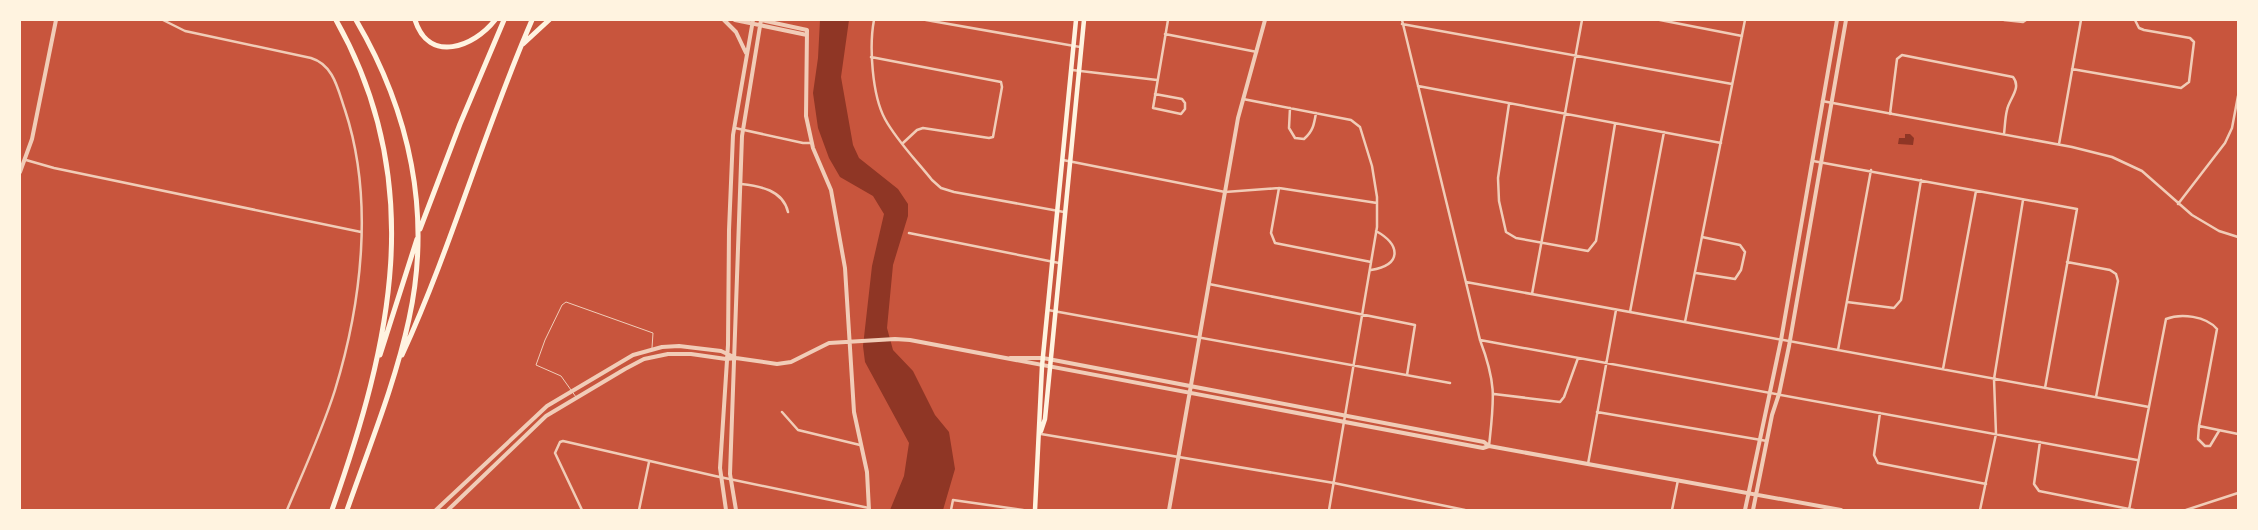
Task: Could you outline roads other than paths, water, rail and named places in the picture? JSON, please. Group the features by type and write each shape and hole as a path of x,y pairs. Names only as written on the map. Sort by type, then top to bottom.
{"highway":[{"path":"336,20 354,54 372,102 383,140 390,186 392,217 390,258 374,374"},
{"path":"347,510 393,375 410,318 418,252 418,220 413,169 400,115 384,74 356,20"},
{"path":"415,20 419,30 428,40 440,46 451,47 463,45 475,39 495,20"},
{"path":"332,510 358,435 374,374 406,270 441,173 504,20"},
{"path":"393,375 419,319 532,20"},
{"path":"521,46 549,20"}],"main road":[{"path":"1035,510 1042,366 1076,20"},
{"path":"1040,434 1045,419 1084,20"}],"street":[{"path":"20,172 26,160 34,130 56,20"},
{"path":"162,20 185,31 311,58 324,64 335,82 354,143 361,183 361,232 356,286 340,373 288,510"},
{"path":"724,20 736,32 746,53"},
{"path":"734,20 753,22 760,26 806,35"},
{"path":"582,510 555,453 557,445 564,441 649,462 721,478 731,480 869,509 867,472 854,412 845,268 833,199 812,143 805,108 806,30 761,20 742,130 731,480 736,510"},
{"path":"874,20 871,35 871,57 884,117 932,180 941,188 1064,212"},
{"path":"926,20 1080,47"},
{"path":"954,20 954,25"},
{"path":"1155,94 1182,99 1185,102 1185,109 1180,114 1153,108 1155,94 1166,34 1168,20"},
{"path":"1169,510 1243,99 1265,20"},
{"path":"1532,294 1582,20"},
{"path":"1660,20 1742,36"},
{"path":"1686,322 1745,20"},
{"path":"1745,510 1781,340 1837,20"},
{"path":"1753,510 1772,415 1779,394 1790,341 1846,20"},
{"path":"2004,20 2024,22 2026,20"},
{"path":"2058,144 2081,20"},
{"path":"2072,69 2181,88 2185,86 2189,82 2194,42 2190,38 2144,30 2139,28 2135,20"},
{"path":"726,510 721,478 727,352 729,221 733,128 753,22"},
{"path":"1489,446 1494,394 1491,370 1480,340 1402,22 1732,84"},
{"path":"1166,34 1257,52"},
{"path":"1831,52 1840,54"},
{"path":"1890,114 1897,59 1902,55 2013,77 2017,85 2013,99 2007,108 2004,134"},
{"path":"871,57 1001,82 1002,87 992,136 989,138 922,128 917,130 903,143"},
{"path":"1070,70 1158,80"},
{"path":"1418,86 1721,143"},
{"path":"2178,204 2225,143 2232,128 2238,96"},
{"path":"1243,99 1351,120 1360,126 1372,166 1377,204 1376,231 1329,510"},
{"path":"1822,101 2058,144 2112,157 2142,171 2178,204 2219,231 2238,237"},
{"path":"1509,104 1498,178 1499,201 1506,232 1516,238 1588,251 1596,241 1615,124"},
{"path":"1290,108 1289,128 1295,138 1304,139 1310,134 1314,128 1316,113"},
{"path":"733,128 803,143 812,143"},
{"path":"1630,312 1664,132"},
{"path":"26,160 54,168 361,232"},
{"path":"1062,160 1225,192 1279,188 1377,204"},
{"path":"1813,161 2077,209 2045,388"},
{"path":"1838,350 1870,170"},
{"path":"1847,302 1894,308 1900,300 1921,180"},
{"path":"741,184 764,188 776,193 787,205 788,212"},
{"path":"1279,188 1271,233 1275,243 1371,262"},
{"path":"1943,369 1976,191"},
{"path":"1980,510 1996,434 1994,378 2023,200"},
{"path":"1370,270 1383,268 1391,263 1395,255 1393,246 1388,238 1376,231"},
{"path":"1800,231 1810,233"},
{"path":"909,233 1059,263"},
{"path":"1695,273 1735,279 1741,270 1745,252 1740,245 1702,237"},
{"path":"2067,262 2110,270 2116,274 2118,281 2096,397"},
{"path":"1466,282 2149,407"},
{"path":"1209,284 1415,325 1407,375"},
{"path":"1048,310 1450,383"},
{"path":"1588,464 1616,310"},
{"path":"2129,510 2137,460 2166,319 2176,315 2210,321 2217,329 2198,439 2205,446 2210,446 2219,430"},
{"path":"448,510 546,416 644,359 681,353 726,359 736,358 768,364 784,364 822,345 850,341 895,339 1483,448 1489,446"},
{"path":"1480,340 2137,460"},
{"path":"436,510 533,418 625,359 652,349 679,346 727,352 736,358"},
{"path":"998,357 1043,358 1484,442 1489,446 1841,510"},
{"path":"1494,394 1560,402 1564,397 1578,358"},
{"path":"1222,400 1223,392"},
{"path":"1270,408 1271,402"},
{"path":"1298,414 1299,407"},
{"path":"782,412 798,430 860,445"},
{"path":"1597,412 1767,441"},
{"path":"1880,413 1874,455 1878,463 1986,484"},
{"path":"1399,432 1400,426"},
{"path":"2199,426 2238,434"},
{"path":"1040,434 1334,483 1465,510"},
{"path":"2040,442 2034,484 2039,491 2134,510"},
{"path":"639,510 649,462"},
{"path":"1672,510 1678,480"},
{"path":"2186,510 2238,493"},
{"path":"951,510 953,500 1023,510"}],"lane":[{"path":"577,397 561,376 536,366 545,340 562,305 566,302 653,333 652,349"}]}
